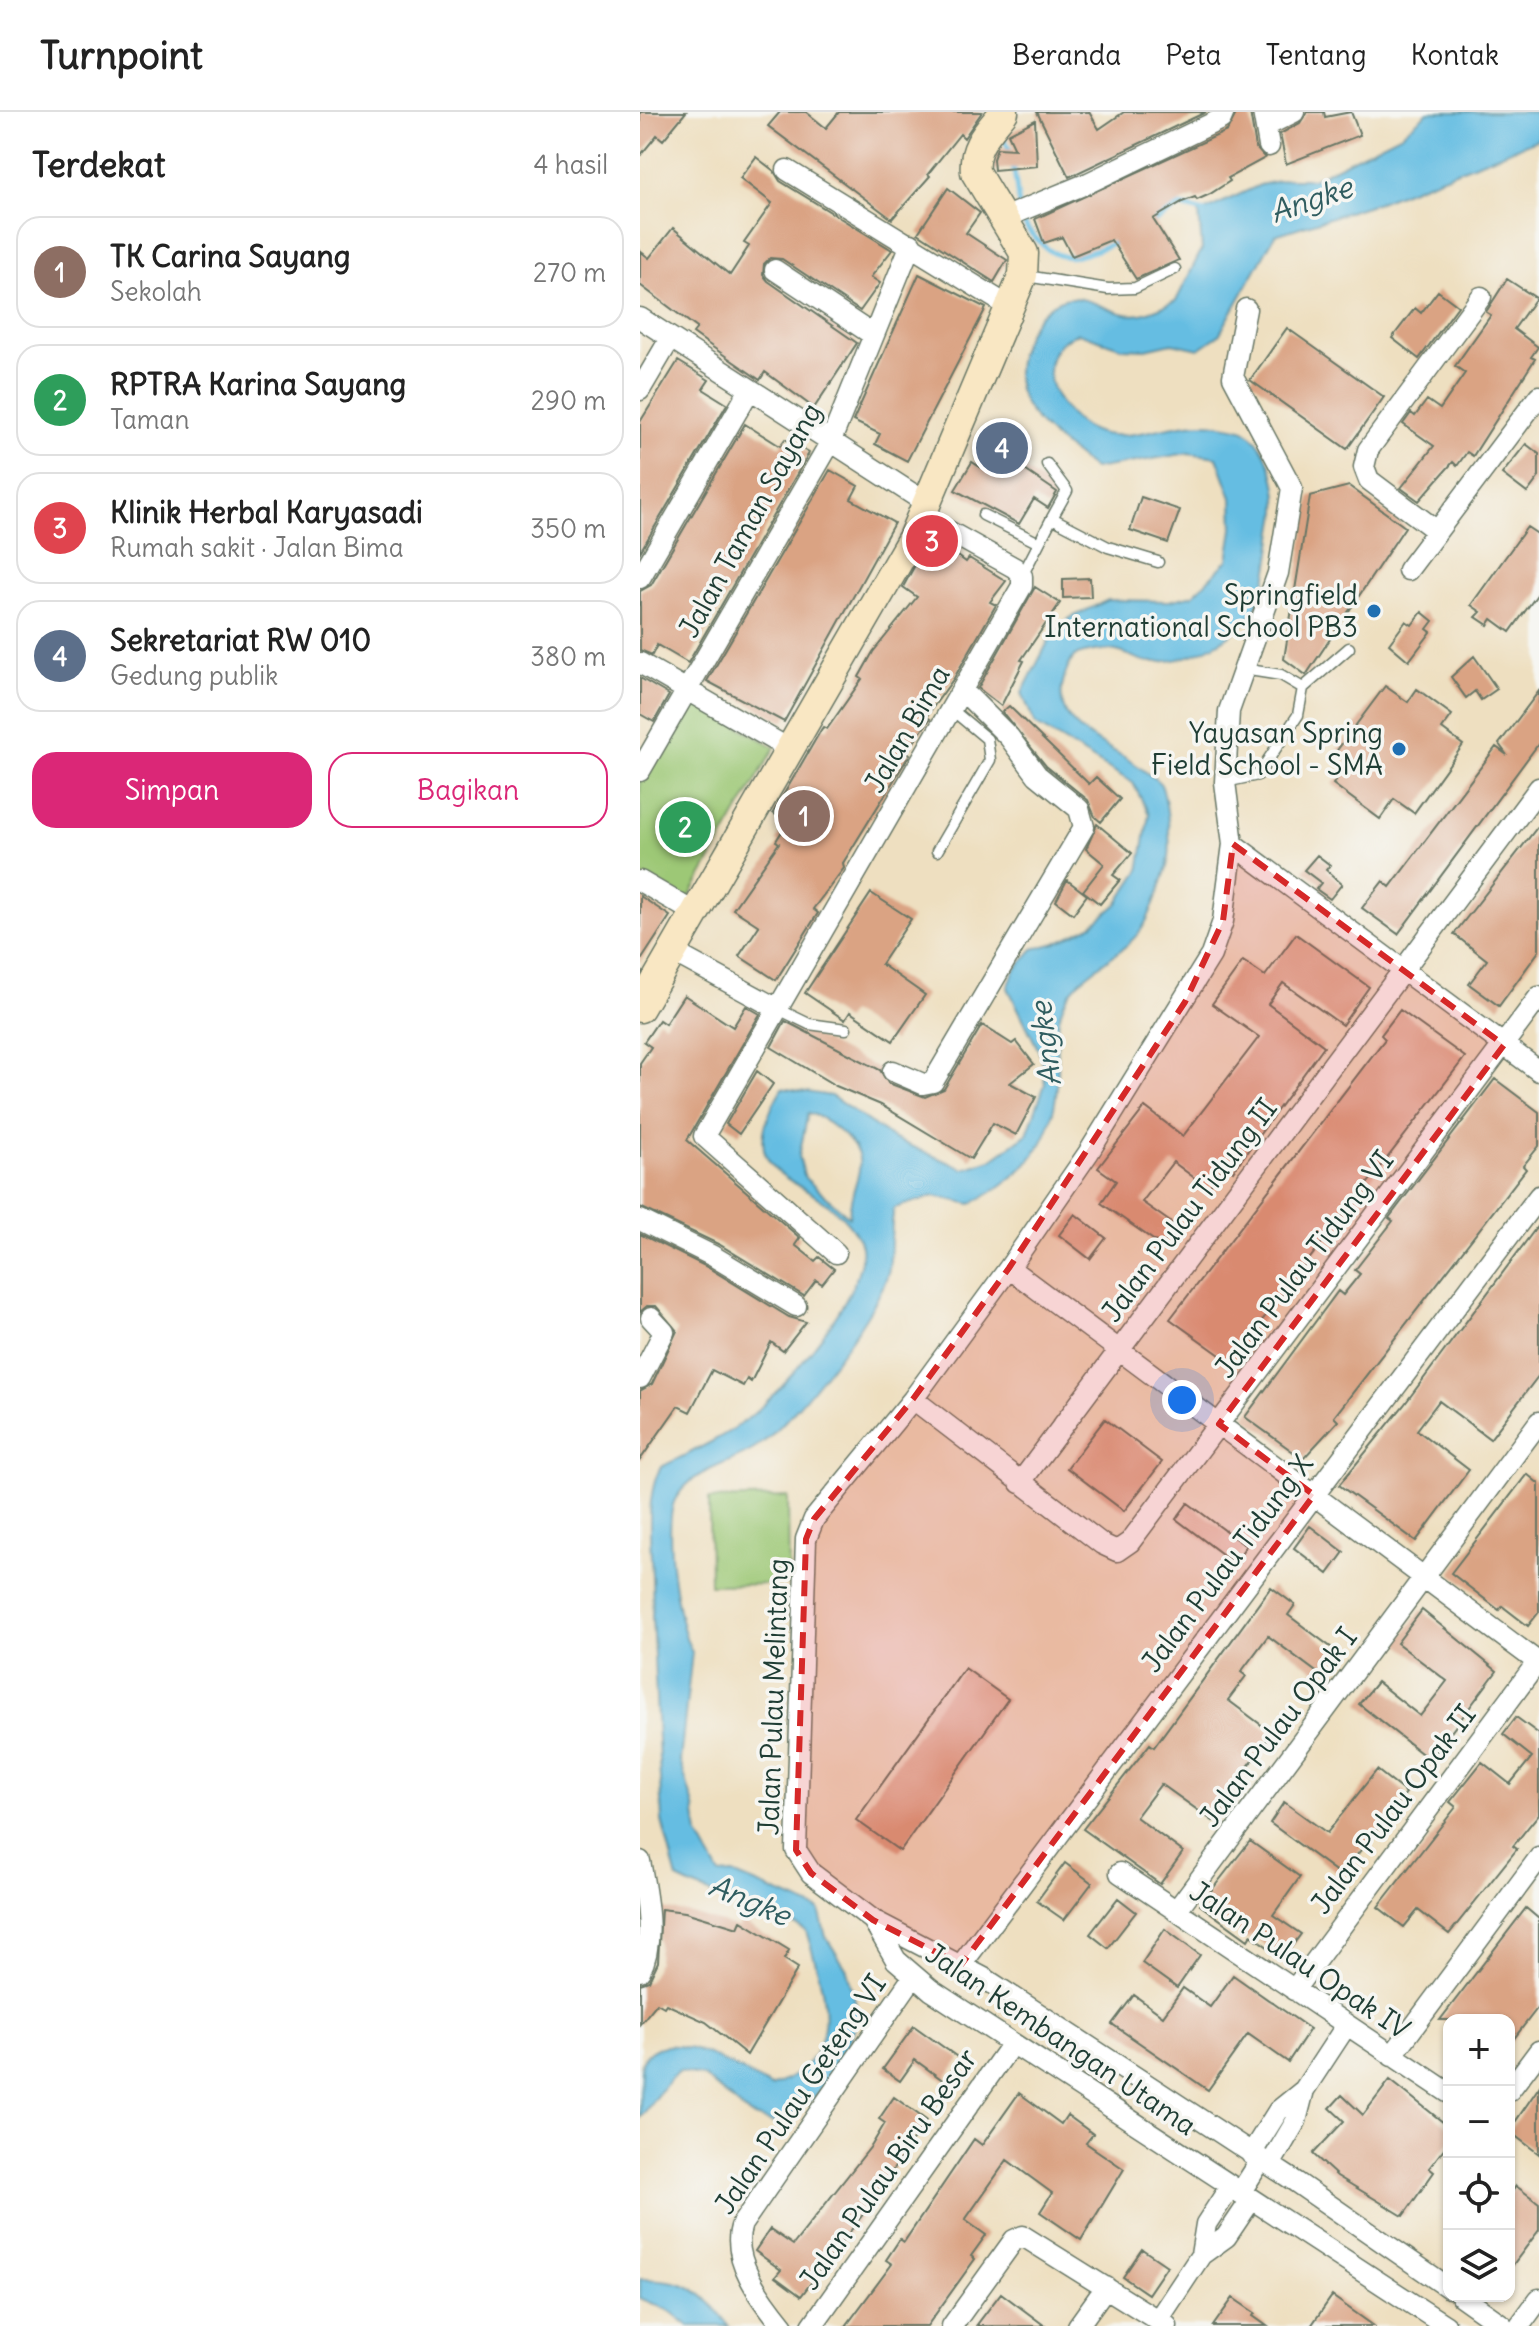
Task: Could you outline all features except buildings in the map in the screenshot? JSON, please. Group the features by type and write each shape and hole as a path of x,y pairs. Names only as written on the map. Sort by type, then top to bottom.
{"street":[{"path":"1015,214 1221,119 1224,112"},
{"path":"1266,128 1294,112"},
{"path":"640,1008 925,510 1023,275 1024,253 1015,214 975,172 973,157 999,119"},
{"path":"787,170 1008,306"},
{"name":"Jalan Taman Sayang","path":"641,768 830,443 911,244"},
{"path":"775,270 873,335"},
{"path":"1437,531 1369,480 1364,467 1368,450 1481,297"},
{"name":"Jalan Pulau Melintang","path":"873,1920 811,1873 796,1850 806,1539 814,1519 913,1399 1009,1268 1130,1090 1211,955 1223,921 1233,844 1225,782 1229,711 1278,573 1292,488 1287,473 1241,398 1233,377 1246,309"},
{"path":"640,318 830,443 1015,568 1022,576"},
{"path":"640,390 670,339"},
{"path":"640,578 749,391"},
{"path":"1408,570 1539,396"},
{"name":"Jalan Bima","path":"836,1253 704,1136 1022,586 1022,576"},
{"path":"640,663 789,749"},
{"path":"893,1071 923,1084 933,1082 1084,827 1079,809 1037,775 1009,737 962,690"},
{"name":"Jalan Pulau Tidung II","path":"1020,1483 1539,788"},
{"path":"1233,844 1539,1071"},
{"path":"640,881 695,913"},
{"path":"673,952 776,1008"},
{"name":"Jalan Pulau Tidung VI","path":"1020,1483 1102,1544 1117,1551 1130,1542 1539,997"},
{"name":"Jalan Pulau Tidung X","path":"961,1965 1539,1196"},
{"path":"640,1220 713,1256 796,1306"},
{"path":"1009,1268 1539,1662"},
{"path":"640,1378 664,1332 651,1318"},
{"path":"913,1399 1020,1483"},
{"name":"Jalan Pulau Opak I","path":"1176,1911 1539,1422"},
{"name":"Jalan Pulau Opak II","path":"1294,1990 1539,1662"},
{"path":"1392,2056 1531,1887 1539,1858"},
{"path":"640,1861 646,1894 647,1944 646,1959 640,1971"},
{"name":"Jalan Pulau Opak IV","path":"1120,1873 1443,2089"},
{"name":"Jalan Kembangan Utama","path":"873,1920 961,1965 1261,2160 1443,2284"},
{"name":"Jalan Kembangan Utama","path":"873,1920 896,1960 913,1977 1011,2045 1446,2326"},
{"path":"896,1960 899,1947 910,1940"},
{"name":"Jalan Pulau Geteng VI","path":"783,2326 740,2256 736,2240 913,1977"},
{"path":"952,2326 1018,2237 1023,2236 1163,2323 1201,2255 1226,2237 1240,2193 1261,2160 1296,2121 1304,2090 1346,2026"},
{"name":"Jalan Pulau Biru Besar","path":"812,2326 1011,2045"},
{"path":"1513,2086 1539,2051"},
{"path":"1078,2326 1106,2287"},
{"path":"1471,2302 1511,2325 1539,2299"}],"lane":[{"path":"1023,275 1108,289 1135,288 1175,269"},
{"path":"1022,576 1067,491 1047,464"},
{"path":"983,515 1039,543"},
{"path":"1052,518 1108,547 1158,562"},
{"path":"1225,782 1258,775 1298,715 1303,688 1349,648"},
{"path":"1243,669 1281,675 1303,688"},
{"path":"937,851 990,760 987,739 951,709"},
{"path":"776,1008 809,1024 846,1029"}],"highlighted area":[{"path":"1233,844 1504,1045 1219,1424 1314,1495 961,1965 873,1920 811,1873 796,1850 806,1539 814,1519 913,1399 1009,1268 1185,1002 1223,921"}],"green space":[{"path":"687,697 775,747 687,901 640,874 640,780"},
{"path":"788,1497 789,1584 710,1585 709,1499"}],"water":[{"name":"Angke","path":"1428,112 1539,112 1539,139 1379,202 1275,235 1219,335 1199,349 1172,343 1146,349 1123,348 1078,333 1060,344 1052,356 1050,378 1057,397 1078,422 1096,432 1136,434 1200,423 1238,428 1254,439 1262,448 1272,471 1277,496 1266,579 1261,597 1243,624 1199,652 1183,658 1151,662 1111,650 1074,656 1063,680 1062,700 1067,715 1094,739 1155,779 1163,791 1169,831 1168,864 1149,916 1132,940 1086,976 1067,998 1057,1034 1058,1071 1052,1118 1036,1152 1009,1179 971,1204 934,1196 894,1208 889,1268 883,1286 834,1364 791,1415 757,1447 703,1473 676,1498 670,1529 673,1575 681,1621 692,1652 680,1761 694,1806 698,1835 720,1875 733,1874 819,1910 826,1937 847,1970 859,2016 840,2065 820,2093 797,2111 773,2123 751,2116 704,2077 679,2071 640,2118 642,2062 653,2050 668,2046 685,2047 724,2062 771,2087 795,2074 812,2059 821,2041 824,2021 824,2000 806,1931 677,1879 662,1821 650,1538 651,1499 655,1482 661,1467 736,1427 780,1388 822,1337 840,1309 854,1282 861,1259 859,1240 843,1218 824,1201 784,1177 770,1163 763,1146 766,1122 782,1088 831,1096 894,1139 964,1169 991,1160 1027,1134 1045,1084 1041,1055 1008,988 1014,971 1033,949 1056,943 1091,926 1117,904 1139,871 1149,814 1133,783 1035,724 1022,693 1050,638 1070,618 1108,600 1169,601 1193,595 1228,560 1233,529 1232,498 1217,457 1188,453 1094,469 1057,440 1028,409 1020,392 1017,373 1021,351 1039,317 1064,299 1088,301 1132,315 1150,312 1176,301 1202,249 1199,213 1260,185 1287,179 1313,179 1402,134","holes":["808,1113 836,1129 856,1151 859,1170 849,1217 805,1178 799,1156"]},
{"path":"640,2279 670,2281 692,2288 709,2302 729,2326 689,2326 670,2311 640,2298"}],"waterway":[{"path":"1000,131 1012,154"},
{"path":"1013,164 1019,206"},
{"path":"1149,225 1180,206 1205,212"},
{"path":"1021,215 1030,232 1058,255 1077,256 1120,241"}],"place":[{"name":"Sekretariat RW 010","path":"1002,448"},
{"name":"Klinik Herbal Karyasadi","path":"932,541"},
{"name":"Springfield International School PB3","path":"1374,611"},
{"name":"Yayasan Spring Field School - SMA","path":"1399,749"},
{"name":"TK Carina Sayang","path":"804,816"},
{"name":"RPTRA Karina Sayang","path":"685,827"}]}
